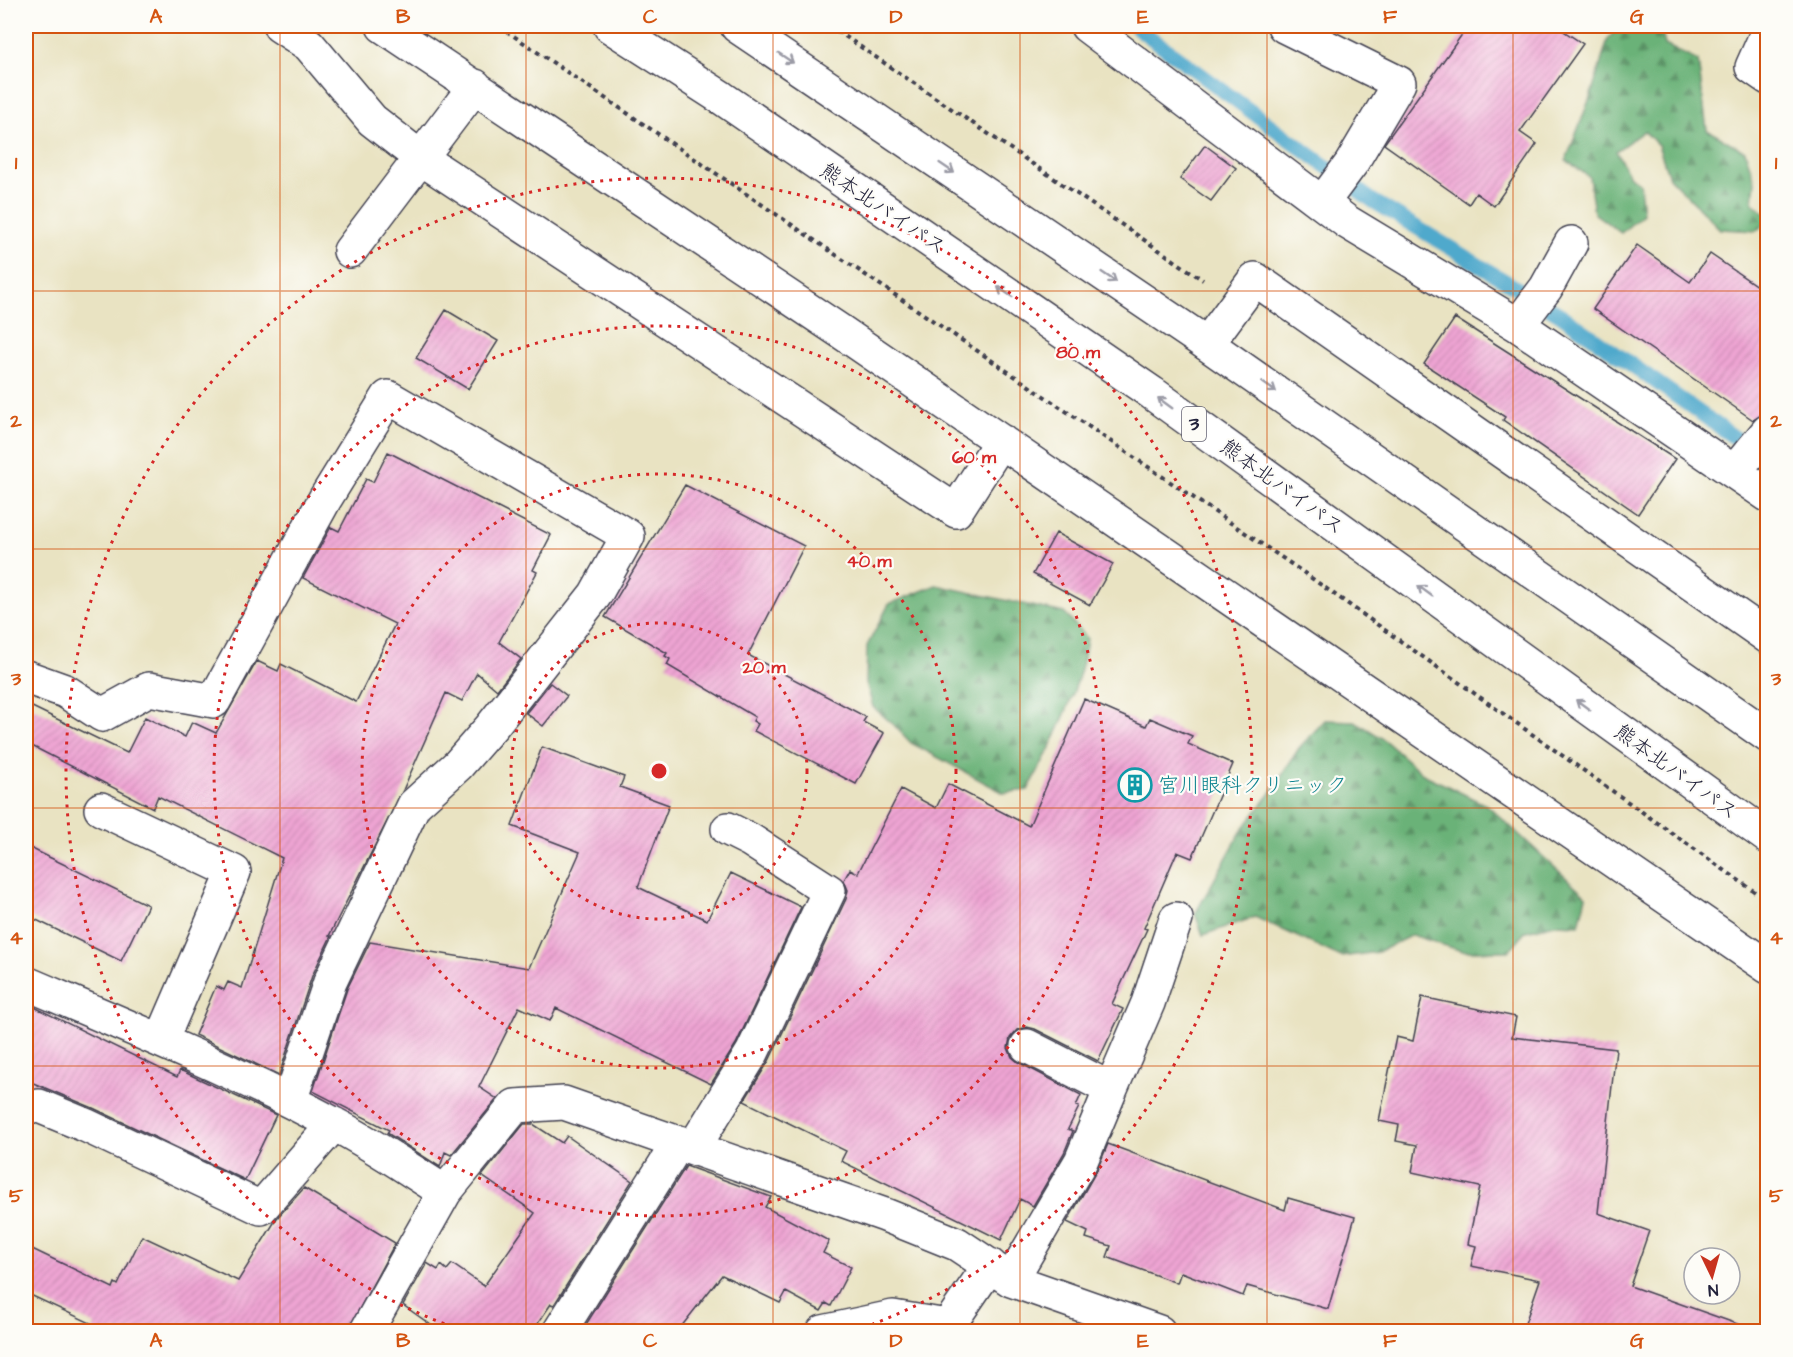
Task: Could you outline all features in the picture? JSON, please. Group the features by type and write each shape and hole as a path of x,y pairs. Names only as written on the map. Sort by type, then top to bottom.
{"main road":[{"path":"280,26 309,45 372,120 422,159 956,511 1001,441"},
{"path":"382,26 475,86 1001,441 1767,967"},
{"name":"熊本北バイパス","path":"610,26 722,98 1152,393 1767,837"},
{"path":"737,26 1764,725"},
{"path":"1087,26 1327,197 1347,222 1752,450 1766,491"},
{"path":"1284,26 1399,83 1351,164 1327,197"},
{"path":"1767,31 1752,68 1767,78"},
{"path":"351,251 475,86"},
{"path":"1522,320 1546,288 1571,243"},
{"path":"1207,344 1255,279 1767,637"},
{"path":"26,677 65,692 102,715 149,689 214,701 325,499 388,397 628,536 595,595 492,726 458,765 414,805 330,982 290,1101"},
{"path":"101,809 234,872 161,1041"},
{"path":"559,1332 752,1053 830,891 750,840 728,829"},
{"path":"823,1332 893,1317 946,1329 1000,1273 1081,1161 1148,1003 1176,920"},
{"path":"26,983 161,1041 290,1101 334,1124 445,1191"},
{"path":"1027,1047 1111,1089"},
{"path":"366,1332 445,1191 515,1106 564,1103 895,1219 957,1244 1000,1273 1159,1332"},
{"path":"39,1106 86,1125 261,1209 334,1124"}],"path":[{"path":"499,26 1300,570 1767,901"}],"green space":[{"path":"1620,26 1661,26 1665,45 1698,61 1707,130 1745,151 1755,181 1753,203 1767,215 1767,222 1756,231 1720,229 1669,177 1658,145 1644,131 1616,151 1630,176 1640,184 1643,214 1621,233 1594,213 1589,177 1566,160 1591,95 1608,39"},
{"path":"936,585 1064,613 1087,638 1072,695 1046,756 1028,790 1004,793 911,743 873,707 866,683 867,646 889,604"},
{"path":"1325,720 1355,721 1382,738 1423,774 1488,806 1586,896 1579,925 1555,924 1526,931 1509,951 1462,951 1412,935 1378,952 1341,957 1255,917 1203,935 1195,914 1242,830 1270,794 1299,748"}],"building":[{"path":"1468,26 1556,26 1583,44 1520,132 1537,144 1494,206 1476,193 1469,204 1384,144"},
{"path":"1205,145 1236,168 1211,201 1180,179"},
{"path":"1637,245 1690,282 1710,254 1767,293 1767,413 1753,420 1593,309"},
{"path":"446,310 498,341 468,389 416,358"},
{"path":"1455,318 1675,459 1638,514 1503,420 1505,417 1424,364"},
{"path":"388,452 551,535 533,570 537,572 499,642 521,659 497,690 477,673 462,701 446,693 403,790 329,936 331,936 312,976 279,1075 195,1035 216,986 224,990 228,982 242,988 282,858 158,796 153,808 26,743 26,704 127,753 145,717 185,737 192,722 216,733 257,661 278,671 281,664 356,702 395,624 303,578 331,527 339,531 366,479 373,482"},
{"path":"685,485 804,546 748,655 866,717 863,722 884,733 856,784 754,731 758,724 753,721 755,717 667,665 670,659 665,656 667,653 605,617"},
{"path":"1056,533 1113,564 1090,605 1033,574"},
{"path":"550,683 567,696 543,726 526,713"},
{"path":"1084,699 1146,726 1150,718 1192,736 1188,744 1233,764 1192,858 1177,852 1144,928 1147,929 1112,1004 1123,1009 1098,1061 1035,1029 1027,1027 1017,1030 1010,1038 1008,1048 1012,1057 1018,1062 1081,1095 1076,1106 1079,1107 1068,1129 1073,1131 1064,1153 1033,1206 1020,1199 1001,1240 841,1161 846,1151 744,1101 769,1061 846,899 848,890 844,880 850,869 858,873 901,789 936,808 948,784 1029,826"},
{"path":"542,747 624,777 620,787 669,805 638,887 707,920 731,873 801,907 736,1044 711,1084 556,1008 550,1021 519,1007 479,1087 497,1099 451,1155 445,1152 440,1167 387,1133 389,1130 313,1091 347,989 370,942 529,968 580,852 512,826"},
{"path":"26,846 148,905 121,961 26,915"},
{"path":"1422,997 1516,1017 1512,1037 1616,1049 1598,1213 1649,1231 1630,1286 1743,1326 1742,1332 1522,1332 1540,1280 1471,1266 1476,1246 1468,1244 1480,1187 1412,1172 1417,1145 1396,1141 1399,1125 1379,1121 1396,1037 1413,1041"},
{"path":"26,1003 177,1077 180,1070 276,1115 245,1180 93,1108 26,1080"},
{"path":"524,1124 533,1124 562,1143 567,1136 632,1181 554,1305 551,1304 532,1332 441,1332 403,1305 427,1263 438,1270 441,1265 447,1270 452,1264 484,1286 535,1213 482,1176"},
{"path":"1108,1144 1285,1210 1288,1198 1355,1217 1328,1309 1247,1286 1243,1296 1181,1272 1177,1283 1107,1257 1111,1246 1086,1238 1088,1232 1067,1222 1097,1170"},
{"path":"686,1166 771,1197 765,1207 829,1241 823,1253 851,1267 831,1306 826,1303 821,1311 786,1292 780,1303 722,1275 677,1332 593,1332 585,1326"},
{"path":"304,1188 395,1243 347,1332 92,1332 95,1325 26,1293 26,1246 113,1288 115,1283 118,1285 142,1236 238,1281 277,1218"}],"waterway":[{"path":"1135,26 1373,201 1561,315 1768,461"}],"place":[{"name":"宮川眼科クリニック","path":"1135,785"}]}
